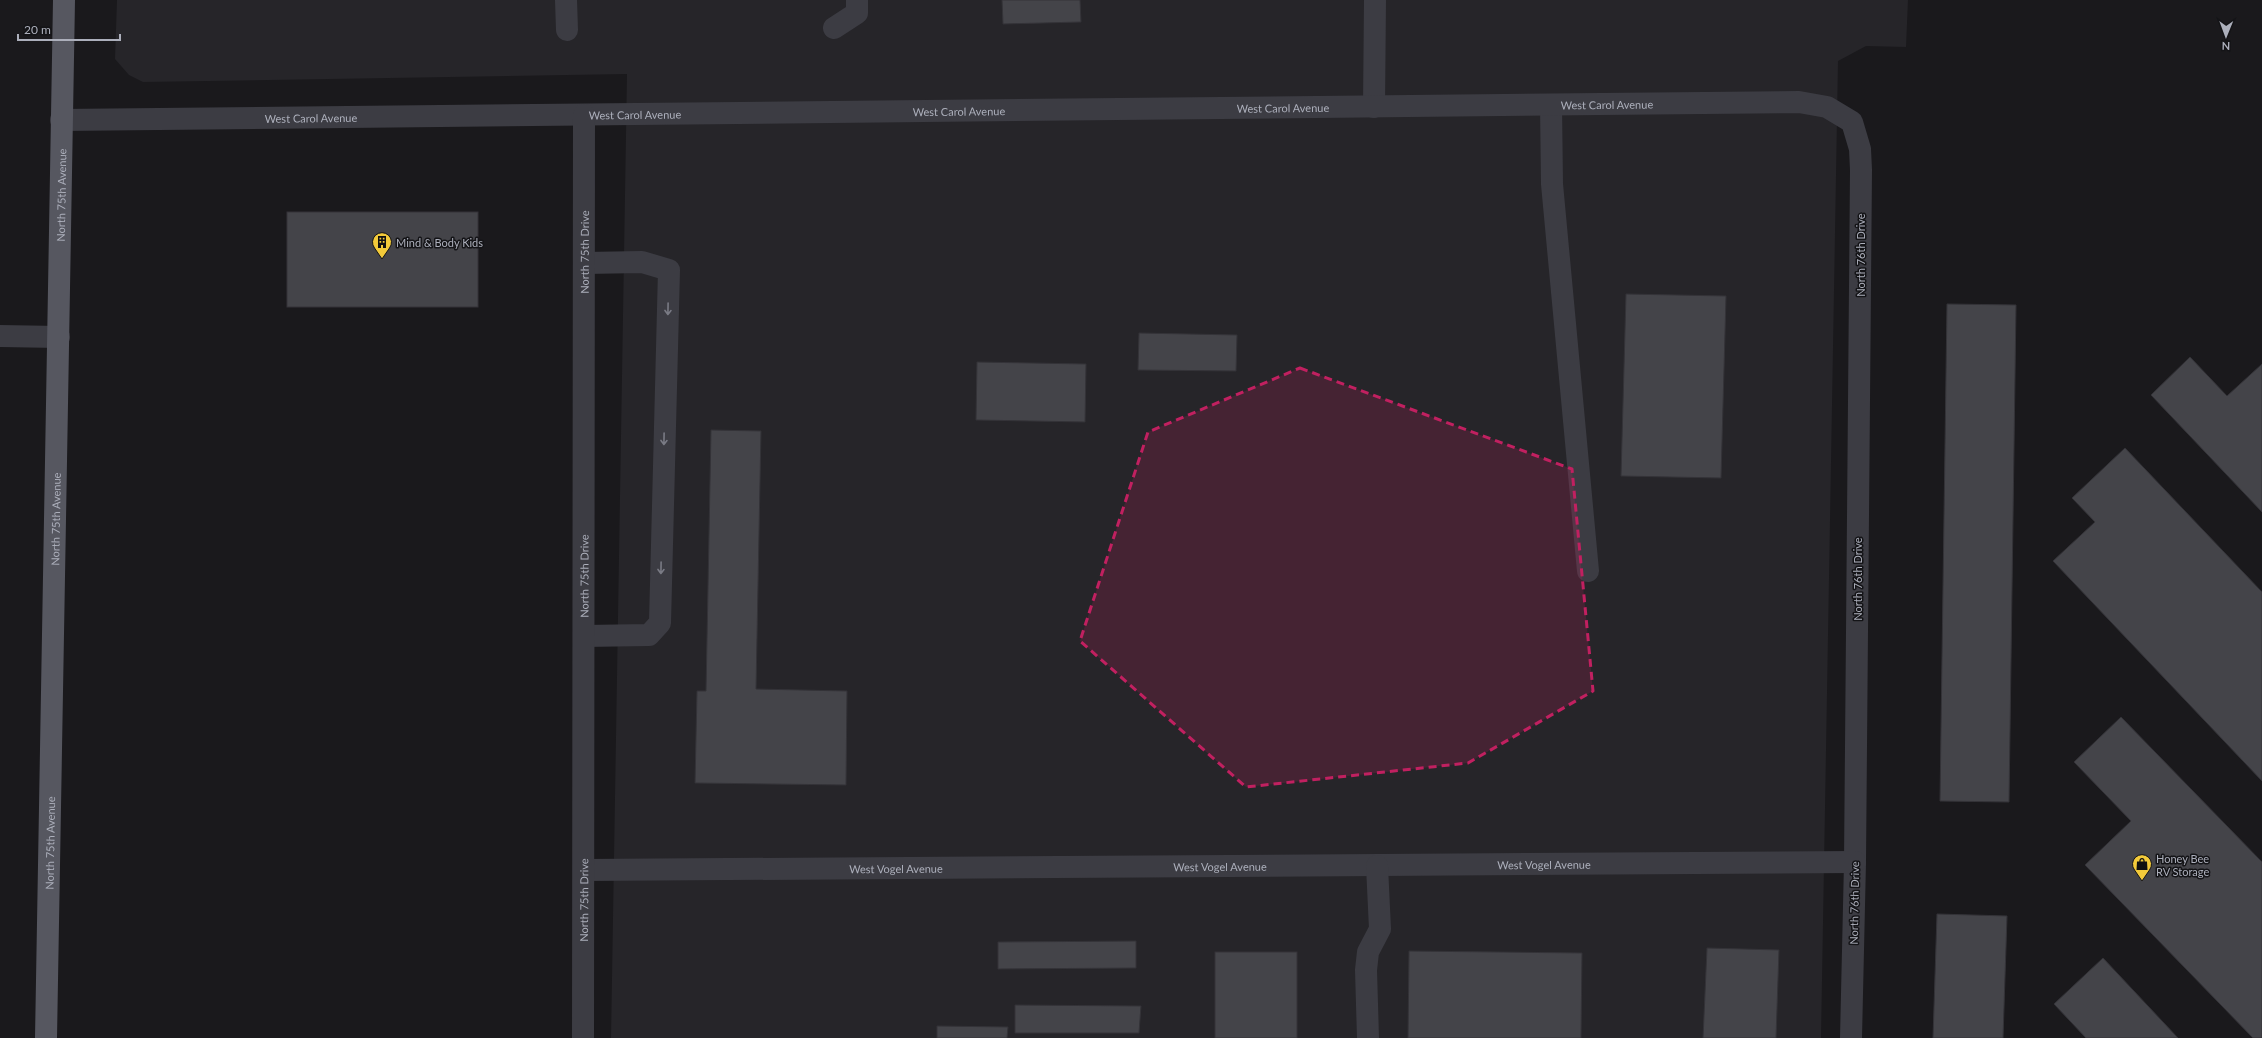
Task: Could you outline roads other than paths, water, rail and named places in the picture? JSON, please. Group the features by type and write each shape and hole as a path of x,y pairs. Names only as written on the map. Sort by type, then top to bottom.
{"main road":[{"name":"North 75th Avenue","path":"46,1038 64,0"}],"street":[{"path":"566,0 567,30"},
{"path":"834,28 857,12 857,0"},
{"path":"1374,107 1375,0"},
{"name":"West Carol Avenue","path":"61,120 1799,102 1827,107 1852,122"},
{"path":"1551,105 1552,184 1588,571"},
{"name":"North 75th Drive","path":"583,1038 584,115"},
{"name":"North 76th Drive","path":"1851,1038 1855,862 1861,170 1860,150 1852,122"},
{"path":"584,636 649,635 660,623 668,270 642,262 585,263"},
{"path":"0,336 59,337"},
{"name":"West Vogel Avenue","path":"584,870 1855,862"},
{"path":"1368,1038 1366,970 1368,952 1380,929 1377,866"}],"place":[{"name":"Mind & Body Kids","path":"382,259"},
{"name":"Honey Bee RV Storage","path":"2142,881"}]}
